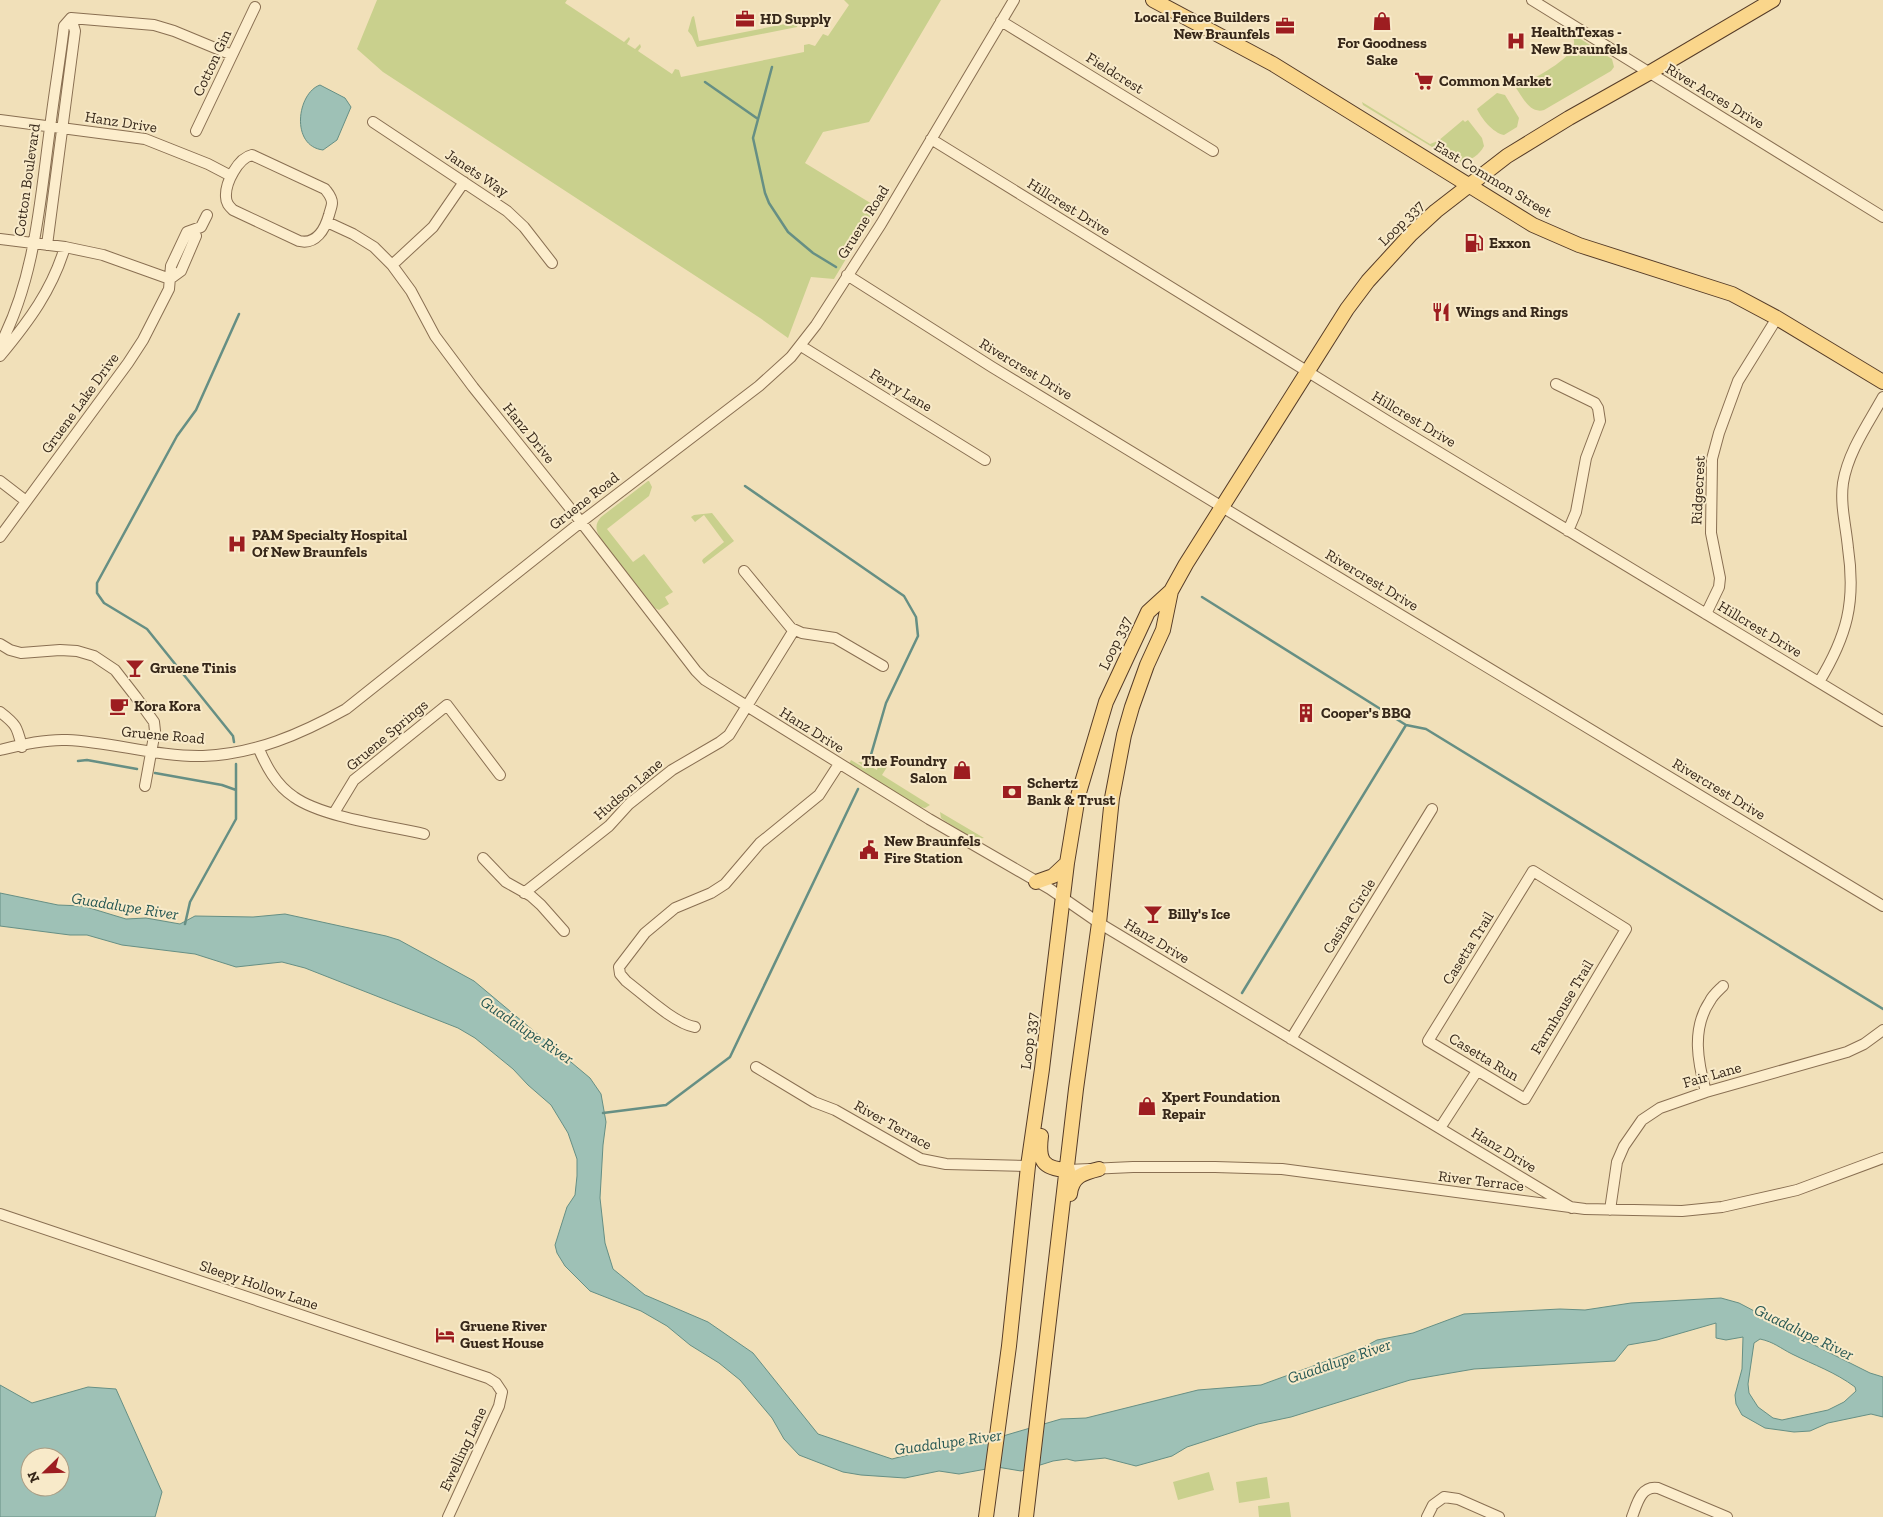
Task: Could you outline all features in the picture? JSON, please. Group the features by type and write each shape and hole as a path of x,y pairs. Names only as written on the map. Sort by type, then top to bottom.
{"main road":[{"name":"East Common Street","path":"1152,0 1265,59 1533,225 1556,236 1732,294 1777,318 1883,382"},
{"name":"Loop 337","path":"986,1517 1009,1346 1028,1166 1044,1057 1067,863 1078,796 1106,702 1148,612 1171,591 1347,309 1387,260 1436,211 1516,150 1772,0"},
{"name":"Loop 337","path":"1026,1517 1076,1089 1099,923 1112,798 1124,735 1147,666 1163,630 1171,591"},
{"path":"1036,882 1053,876 1067,863"},
{"path":"1044,1057 1047,1062 1048,1073 1041,1159 1051,1168 1068,1170"},
{"path":"1070,1147 1077,1158 1099,1169"},
{"path":"1055,1269 1062,1261 1072,1184 1082,1173 1099,1169"}],"street":[{"name":"Gruene Road","path":"0,750 40,742 65,740 92,742 152,752 202,756 258,748 274,743 314,727 346,709 581,522 752,391 784,364 801,346 881,224 1014,0"},
{"name":"River Acres Drive","path":"1532,0 1883,217"},
{"name":"Cotton Gin","path":"196,131 254,7"},
{"path":"71,18 154,25 174,31 232,55"},
{"name":"Cotton Boulevard","path":"0,345 17,306 33,243 64,26 71,18"},
{"name":"Cotton Boulevard","path":"46,244 75,31 71,18"},
{"name":"Fieldcrest","path":"1001,21 1213,151"},
{"name":"Hanz Drive","path":"0,120 144,139 191,157 232,176"},
{"name":"Janets Way","path":"373,122 516,219 552,263"},
{"name":"Hillcrest Drive","path":"931,139 1568,531 1883,721"},
{"path":"252,155 325,189 330,195 332,203 327,222 314,240 306,242 299,241 233,210 227,204 225,195 232,176 242,160 252,155"},
{"path":"392,265 433,226 464,182"},
{"name":"Gruene Lake Drive","path":"0,537 128,363 163,304 169,289 170,280 181,271 196,236 193,230 201,227 207,215"},
{"name":"Hanz Drive","path":"327,222 353,234 374,247 403,278 435,336 448,354 696,671 715,688 1063,898 1099,923 1572,1208"},
{"path":"0,239 46,244 104,255 170,280"},
{"path":"0,356 35,311 50,287 65,247"},
{"name":"Rivercrest Drive","path":"847,275 992,367 1883,906"},
{"name":"Ridgecrest","path":"1706,614 1719,588 1720,578 1711,533 1712,459 1719,433 1738,381 1777,318"},
{"name":"Ferry Lane","path":"801,346 985,460"},
{"path":"1556,384 1595,403 1598,408 1600,421 1586,458 1576,512 1568,531"},
{"path":"1819,682 1832,660 1840,641 1852,595 1851,568 1842,505 1846,471 1853,450 1883,397"},
{"path":"0,481 26,501"},
{"path":"744,571 786,623 794,630 836,638 883,666"},
{"name":"Hudson Lane","path":"524,893 609,826 629,804 672,770 727,737 747,708 794,630"},
{"path":"0,644 10,650 21,653 60,650 77,651 94,656 115,670 154,722 155,731 145,786"},
{"name":"Gruene Springs","path":"334,813 354,780 447,705 500,775"},
{"path":"0,712 13,722 18,730 22,746"},
{"path":"258,748 274,778 294,797 319,809 424,834"},
{"path":"695,1026 688,1026 677,1020 622,978 619,970 621,962 645,933 671,911 711,893 725,884 760,843 819,795 839,764"},
{"name":"Casina Circle","path":"1291,1039 1432,809"},
{"path":"483,858 501,878 541,904 564,931"},
{"name":"Casetta Trail","path":"1428,1041 1533,872 1626,929"},
{"name":"Farmhouse Trail","path":"1525,1099 1626,929"},
{"path":"1706,1092 1699,1065 1698,1041 1709,1001 1722,986"},
{"name":"Fair Lane","path":"1610,1210 1617,1162 1624,1146 1633,1130 1642,1120 1660,1108 1706,1092 1847,1052 1864,1044 1883,1030"},
{"name":"Casetta Run","path":"1428,1041 1525,1099"},
{"name":"River Terrace","path":"756,1066 814,1102 835,1110 921,1159 946,1164 1028,1166"},
{"path":"1440,1128 1477,1071"},
{"name":"River Terrace","path":"1068,1170 1215,1166 1282,1169 1572,1208 1682,1211 1722,1207 1797,1190 1883,1158"},
{"name":"Sleepy Hollow Lane","path":"0,1214 488,1378 496,1382 502,1392"},
{"name":"Ewelling Lane","path":"448,1517 496,1415 502,1392"},
{"path":"1632,1517 1641,1495 1653,1487 1727,1517"},
{"path":"1427,1517 1432,1505 1444,1496 1458,1499 1499,1517"}],"green space":[{"path":"377,0 567,0 565,3 624,42 629,37 630,39 627,44 635,49 640,44 641,47 638,51 672,74 675,69 679,70 681,77 804,52 804,45 815,46 823,34 828,36 849,5 844,0 941,0 869,122 823,132 805,163 877,207 834,279 811,277 788,338 383,72 357,49"},
{"path":"794,14 799,18 797,27 697,47 688,31 694,16 699,41 795,22"},
{"path":"1557,24 1612,59 1614,67 1611,71 1544,110 1539,111 1527,104 1516,88 1553,66 1571,51 1574,43 1572,36"},
{"path":"1497,93 1505,95 1519,118 1517,127 1504,135 1488,125 1477,109"},
{"path":"1362,102 1430,144 1438,141 1463,120 1465,122 1468,120 1482,138 1484,146 1472,158 1459,162 1455,161 1363,105"},
{"path":"648,481 652,487 649,496 607,529 633,562 644,554 673,592 665,597 669,604 659,610 655,608 601,539 596,528 601,517"},
{"path":"712,513 734,541 704,564 703,559 724,542 704,515 695,522 691,517"},
{"path":"851,760 866,769 858,762 877,770 879,762 887,767 882,775 930,805 925,808 920,807 849,764"},
{"path":"940,812 984,838 974,839 941,818"},
{"path":"1209,1472 1214,1490 1178,1500 1173,1482"},
{"path":"1267,1477 1270,1498 1239,1503 1236,1482"},
{"path":"1289,1502 1291,1517 1259,1517 1258,1506"}],"water":[{"path":"320,85 345,98 351,107 337,140 323,150 312,146 305,139 301,130 300,119 306,98 312,90"},
{"name":"Guadalupe River","path":"0,893 58,905 83,906 126,919 146,918 180,924 195,916 253,917 285,914 399,940 474,981 590,1078 601,1094 606,1122 600,1198 605,1243 613,1269 645,1295 708,1322 753,1353 818,1434 892,1459 927,1450 1003,1436 1061,1419 1086,1418 1198,1390 1261,1385 1360,1349 1377,1340 1413,1333 1464,1314 1560,1309 1585,1310 1631,1303 1721,1298 1739,1303 1779,1324 1800,1338 1870,1373 1883,1377 1883,1417 1871,1414 1828,1423 1810,1431 1794,1432 1765,1428 1742,1415 1736,1404 1735,1395 1742,1369 1743,1337 1726,1340 1716,1338 1716,1323 1657,1340 1628,1345 1615,1361 1474,1369 1410,1380 1291,1417 1258,1424 1187,1447 1172,1456 1136,1466 1105,1458 1053,1461 1021,1471 997,1467 959,1474 939,1471 905,1478 843,1472 799,1455 784,1439 772,1418 740,1380 719,1363 690,1345 667,1326 641,1311 590,1291 565,1266 557,1253 555,1245 567,1207 575,1195 577,1159 568,1133 551,1105 513,1069 475,1038 458,1028 305,968 282,962 236,967 195,954 122,945 87,935 70,935 0,926","holes":["1760,1339 1840,1377 1855,1387 1856,1391 1844,1402 1828,1410 1782,1420 1773,1418 1758,1407 1749,1393 1748,1384 1754,1343"]},
{"path":"0,1385 32,1403 88,1387 116,1389 162,1492 155,1517 0,1517"}],"waterway":[{"path":"772,67 753,138 765,193 769,203 788,232 813,253 836,267"},
{"path":"705,82 758,119"},
{"path":"234,742 233,736 147,629 104,603 97,593 97,583 177,436 196,410 239,314"},
{"path":"745,486 904,596 916,617 918,636 886,703 868,765"},
{"path":"1202,597 1406,725"},
{"path":"1242,993 1406,725 1426,729 1883,1009"},
{"path":"78,761 87,760 137,769"},
{"name":"Guadalupe River","path":"185,924 190,902 236,819 236,764"},
{"path":"155,773 222,785 236,790"},
{"path":"603,1113 666,1105 730,1057 858,789"}],"place":[{"name":"HD Supply","path":"745,19"},
{"name":"For Goodness Sake","path":"1382,21"},
{"name":"Local Fence Builders New Braunfels","path":"1285,26"},
{"name":"HealthTexas - New Braunfels","path":"1516,41"},
{"name":"Common Market","path":"1424,81"},
{"name":"Exxon","path":"1474,243"},
{"name":"Wings and Rings","path":"1441,312"},
{"name":"PAM Specialty Hospital Of New Braunfels","path":"237,544"},
{"name":"Gruene Tinis","path":"135,668"},
{"name":"Kora Kora","path":"119,706"},
{"name":"Cooper's BBQ","path":"1306,713"},
{"name":"The Foundry Salon","path":"962,770"},
{"name":"Schertz Bank & Trust","path":"1012,792"},
{"name":"New Braunfels Fire Station","path":"869,850"},
{"name":"Billy's Ice","path":"1153,914"},
{"name":"Xpert Foundation Repair","path":"1147,1106"},
{"name":"Gruene River Guest House","path":"445,1335"}]}
